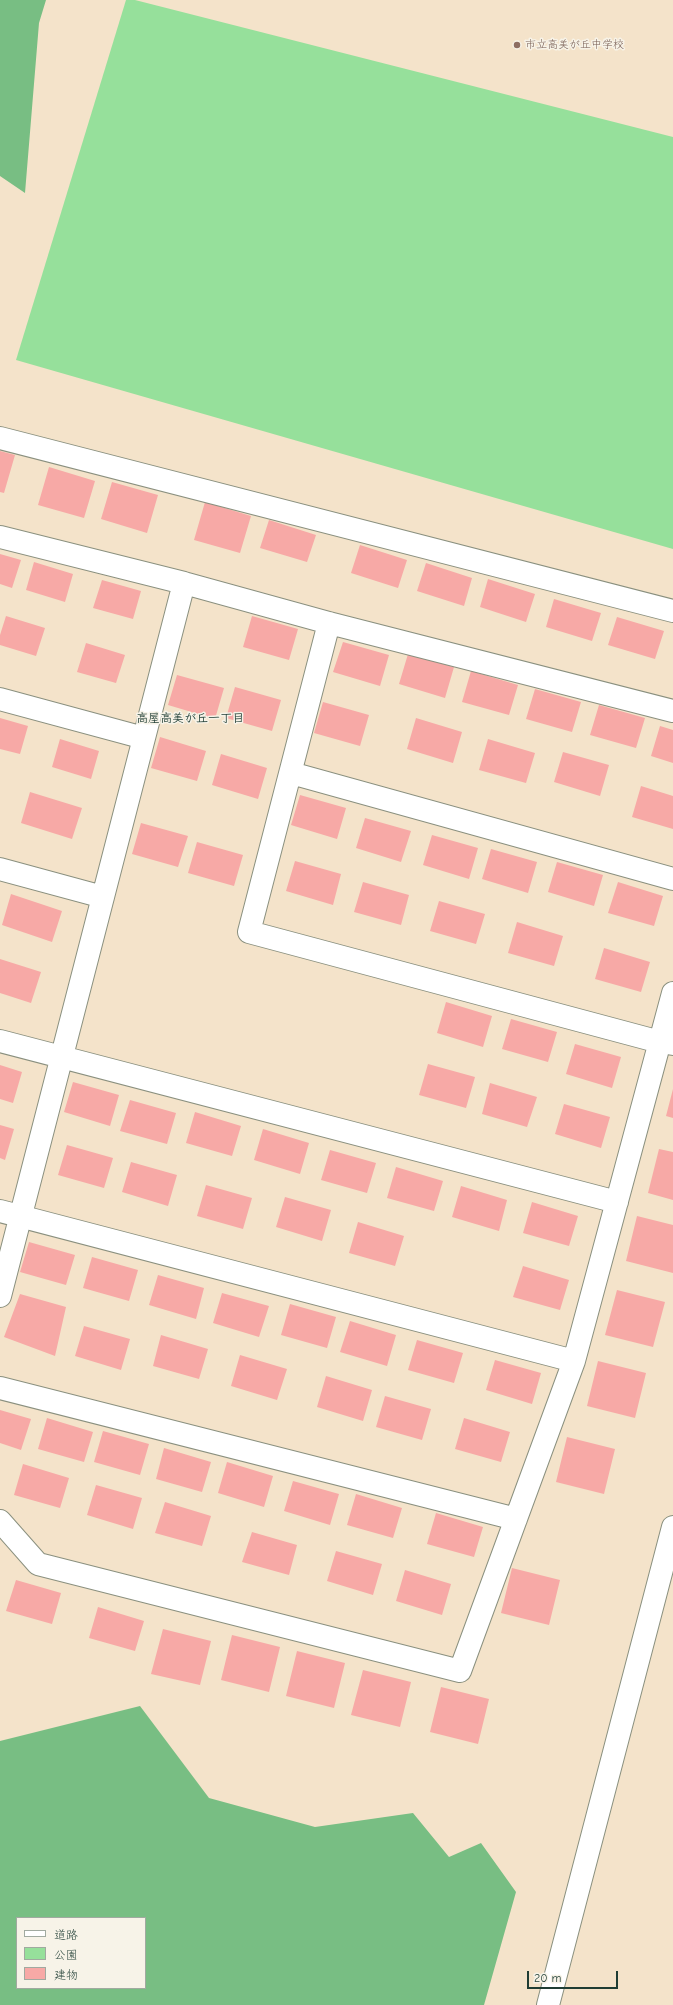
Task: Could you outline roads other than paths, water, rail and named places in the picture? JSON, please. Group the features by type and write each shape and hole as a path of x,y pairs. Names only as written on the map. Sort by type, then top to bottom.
{"street":[{"path":"0,438 673,611"},
{"path":"0,537 184,583 329,623 673,711"},
{"path":"0,1296 10,1213 62,1057 184,583"},
{"path":"329,623 249,932 666,1043"},
{"path":"0,700 144,738"},
{"path":"291,773 673,879"},
{"path":"0,869 103,897"},
{"path":"0,1520 38,1564 460,1671 574,1361 617,1202 666,1043 673,992"},
{"path":"0,1041 617,1202"},
{"path":"10,1213 574,1361"},
{"path":"0,1388 516,1519"},
{"path":"548,2005 673,1527"}],"place":[{"name":"市立高美が丘中学校","path":"517,45"}],"district":[{"name":"高屋高美が丘一丁目","path":"190,719"}]}
